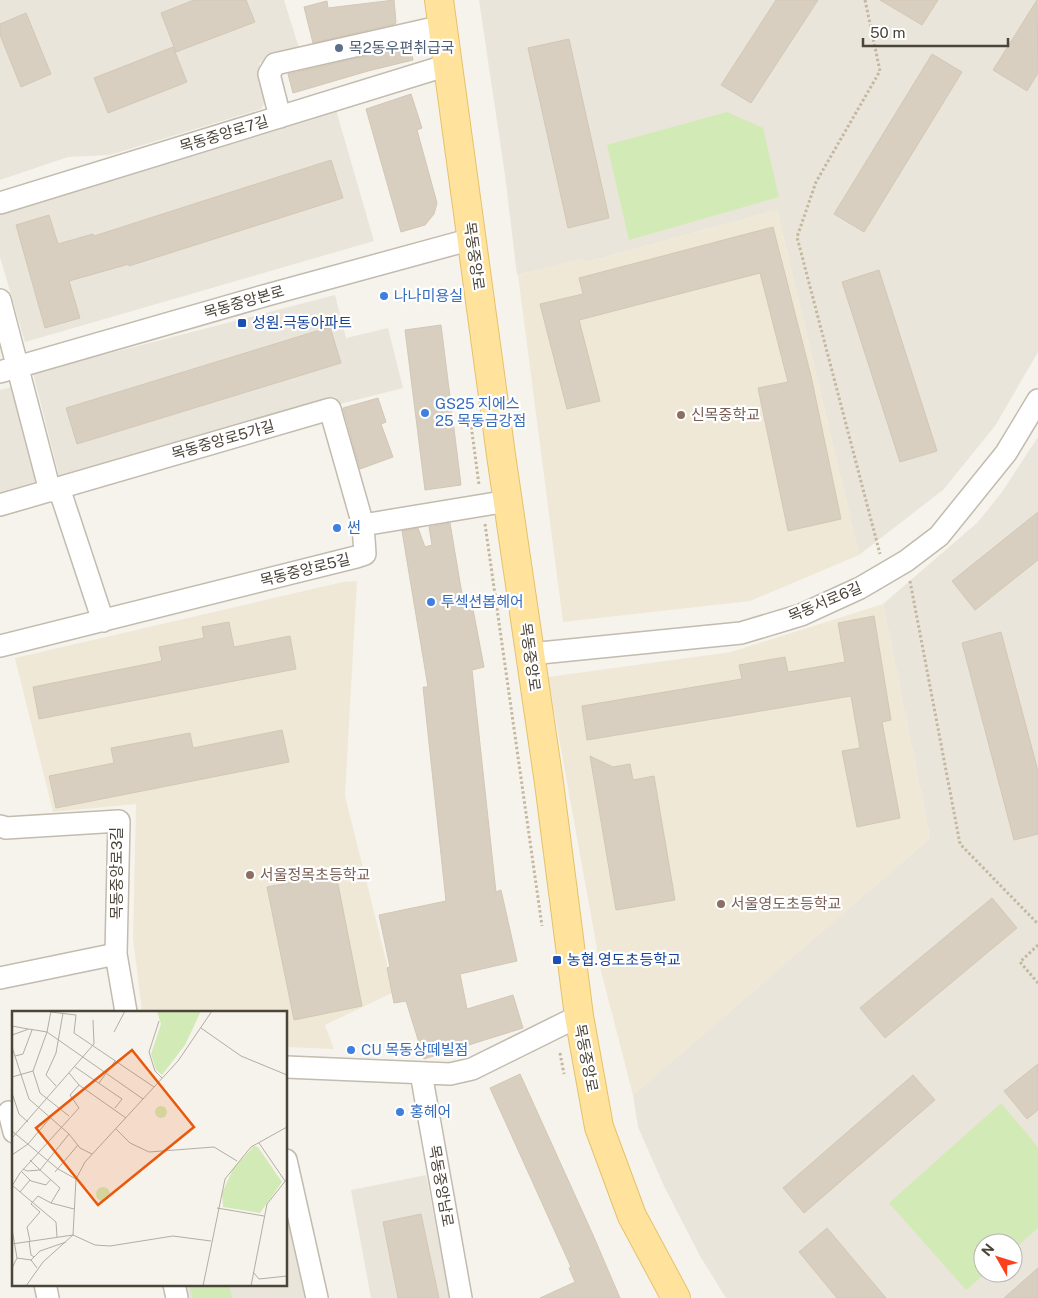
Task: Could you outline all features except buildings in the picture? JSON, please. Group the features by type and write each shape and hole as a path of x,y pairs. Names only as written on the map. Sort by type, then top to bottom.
{"main road":[{"name":"목동중앙로","path":"440,13 549,783 579,1016 599,1127 632,1216 676,1298"}],"street":[{"path":"280,117 269,74 275,64 440,13"},
{"name":"목동중앙로7길","path":"0,203 448,65"},
{"name":"목동중앙본로","path":"9,369 267,295 472,239"},
{"path":"0,300 9,369 103,621"},
{"name":"목동서로6길","path":"530,654 741,633 801,615 860,588 906,560 939,536 1006,453 1038,400"},
{"name":"목동중앙로5가길","path":"0,506 330,409 363,525"},
{"path":"363,525 508,501"},
{"name":"목동중앙로5길","path":"0,646 356,558 365,554 363,525"},
{"name":"목동중앙로3길","path":"0,826 6,828 119,820 116,954 126,1011"},
{"path":"0,978 116,954"},
{"path":"288,1068 450,1074 472,1069 579,1016"},
{"name":"목동중앙남로","path":"421,1073 461,1298"},
{"path":"8,1112 12,1125"},
{"path":"288,1169 317,1298"}],"path":[{"path":"865,0 880,71 816,182 798,237 885,573"},
{"path":"906,560 960,844 1038,924"},
{"path":"1038,945 1020,962 1038,983"}],"shaded area":[{"path":"0,0 284,0 299,48 259,63 268,96 261,109 110,155 68,157 0,180"},
{"path":"479,0 1038,0 1038,352 995,426 943,490 859,555 777,210 587,262 582,259 517,275 505,175"},
{"path":"336,110 374,241 25,342 0,257 0,207"},
{"name":"신목중학교","path":"777,210 859,555 750,601 563,622 518,275 582,258 587,262"},
{"path":"335,295 346,338 388,328 403,388 59,476 33,373"},
{"path":"16,386 42,489 0,500 0,390"},
{"path":"1038,437 1038,1298 726,1298 700,1256 664,1186 638,1127 633,1095 930,838 883,604 977,523 1002,492"},
{"name":"서울정목초등학교","path":"357,581 345,796 394,992 325,1025 334,1049 288,1047 288,1011 142,1011 133,938 136,804 53,812 15,658 343,582"},
{"name":"서울영도초등학교","path":"883,604 930,838 633,1095 601,971 548,677 731,652"},
{"path":"426,1175 450,1298 371,1298 351,1190"},
{"path":"288,1212 318,1298 186,1298 183,1286 288,1286"}],"green space":[{"path":"727,112 763,128 779,197 629,240 607,145"},
{"path":"1001,1103 1038,1147 1038,1228 1023,1241 1023,1233 973,1233 974,1283 966,1290 889,1203"},
{"path":"189,1286 229,1286 232,1298 192,1298"}],"place":[{"name":"목2동우편취급국","path":"339,48"},
{"name":"나나미용실","path":"384,296"},
{"name":"성원.극동아파트","path":"242,323"},
{"name":"GS25 지에스 25 목동금강점","path":"425,413"},
{"name":"신목중학교","path":"681,415"},
{"name":"썬","path":"337,528"},
{"name":"투섹션봅헤어","path":"431,602"},
{"name":"서울정목초등학교","path":"250,875"},
{"name":"서울영도초등학교","path":"721,904"},
{"name":"농협.영도초등학교","path":"557,960"},
{"name":"CU 목동상떼빌점","path":"351,1050"},
{"name":"홍헤어","path":"400,1112"}]}
